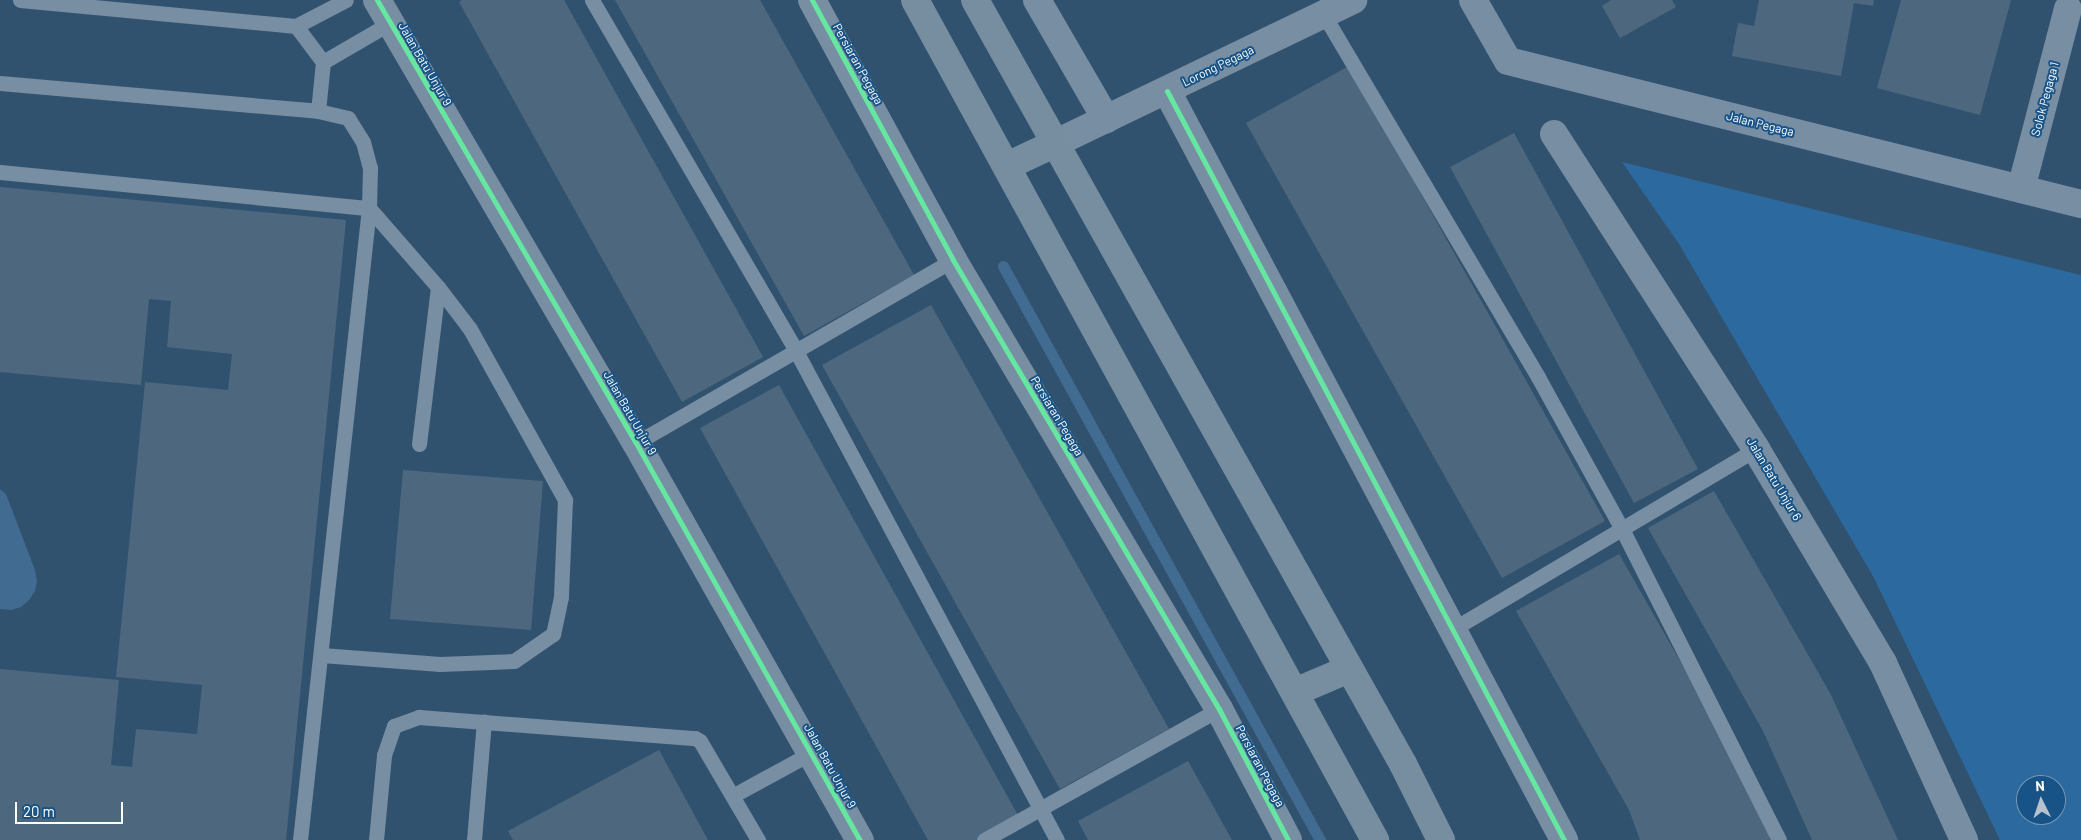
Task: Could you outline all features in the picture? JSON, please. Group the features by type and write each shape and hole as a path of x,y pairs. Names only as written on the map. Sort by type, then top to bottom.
{"main road":[{"path":"915,0 1296,692 1375,840"},
{"path":"974,0 1056,143 1402,764 1441,840"},
{"path":"1007,166 1056,143"},
{"path":"1296,692 1349,669"}],"street":[{"name":"Persiaran Pegaga","path":"812,0 953,260 1218,709 1288,840"},
{"path":"1037,0 1106,119"},
{"name":"Lorong Pegaga","path":"1056,143 1324,16 1353,0"},
{"name":"Jalan Pegaga","path":"1473,0 1508,61 2081,204"},
{"name":"Solok Pegaga 1","path":"2021,189 2068,9"},
{"name":"Jalan Batu Unjur 9","path":"383,11 636,443 860,840"},
{"path":"1167,90 1564,840"},
{"name":"Jalan Batu Unjur 6","path":"1554,134 1756,449 1883,663 1964,840"}],"lane":[{"path":"20,0 296,26 346,0"},
{"path":"592,0 796,351 1057,840"},
{"path":"323,62 383,11"},
{"path":"1324,16 1538,377 1622,529 1779,840"},
{"path":"296,26 323,62 318,111"},
{"path":"0,82 318,111 348,118 363,142 370,168 369,208 300,840"},
{"path":"0,172 369,208 470,328 564,500 561,597 553,634 514,661 440,664 321,655"},
{"path":"636,443 953,260"},
{"path":"419,444 438,288"},
{"path":"1453,629 1756,449"},
{"path":"984,840 1041,810 1218,709"},
{"path":"376,840 384,755 394,726 419,716 687,737 700,741 734,795 758,840"},
{"path":"474,840 484,722"},
{"path":"734,795 811,753"}],"shaded area":[{"path":"1622,162 2081,275 2081,840 2000,840 1874,578 1679,244"},
{"path":"0,489 6,494 35,570 37,581 35,591 29,600 21,607 11,610 0,609"}],"building":[{"path":"462,0 564,0 763,357 682,402 459,2"},
{"path":"615,0 760,0 914,275 804,336"},
{"path":"1611,0 1672,0 1676,7 1620,38 1602,6"},
{"path":"1759,0 1874,0 1873,6 1854,3 1841,76 1732,56 1738,23 1754,26"},
{"path":"1901,0 2011,0 1980,115 1877,88"},
{"path":"1349,66 1605,521 1502,578 1246,123"},
{"path":"1514,133 1698,469 1634,503 1450,167"},
{"path":"0,187 346,220 286,840 0,840 0,669 119,680 111,765 132,767 136,729 197,734 202,685 116,677 145,382 228,390 232,354 167,347 171,301 149,299 141,385 0,372"},
{"path":"931,305 1169,729 1060,789 822,365"},
{"path":"779,385 1019,817 977,840 928,840 700,428"},
{"path":"403,470 543,481 531,630 390,619"},
{"path":"1714,491 1830,693 1898,840 1812,840 1763,731 1648,528"},
{"path":"1619,554 1732,752 1771,840 1640,840 1629,810 1516,611"},
{"path":"659,750 708,840 513,840 508,831"},
{"path":"1188,761 1232,840 1088,840 1078,821"}],"waterway":[{"path":"1003,266 1320,840"}],"cycle path":[{"path":"377,0 636,443 860,840"},
{"path":"812,0 953,260 1219,709 1288,840"},
{"path":"1167,91 1564,840"}]}
